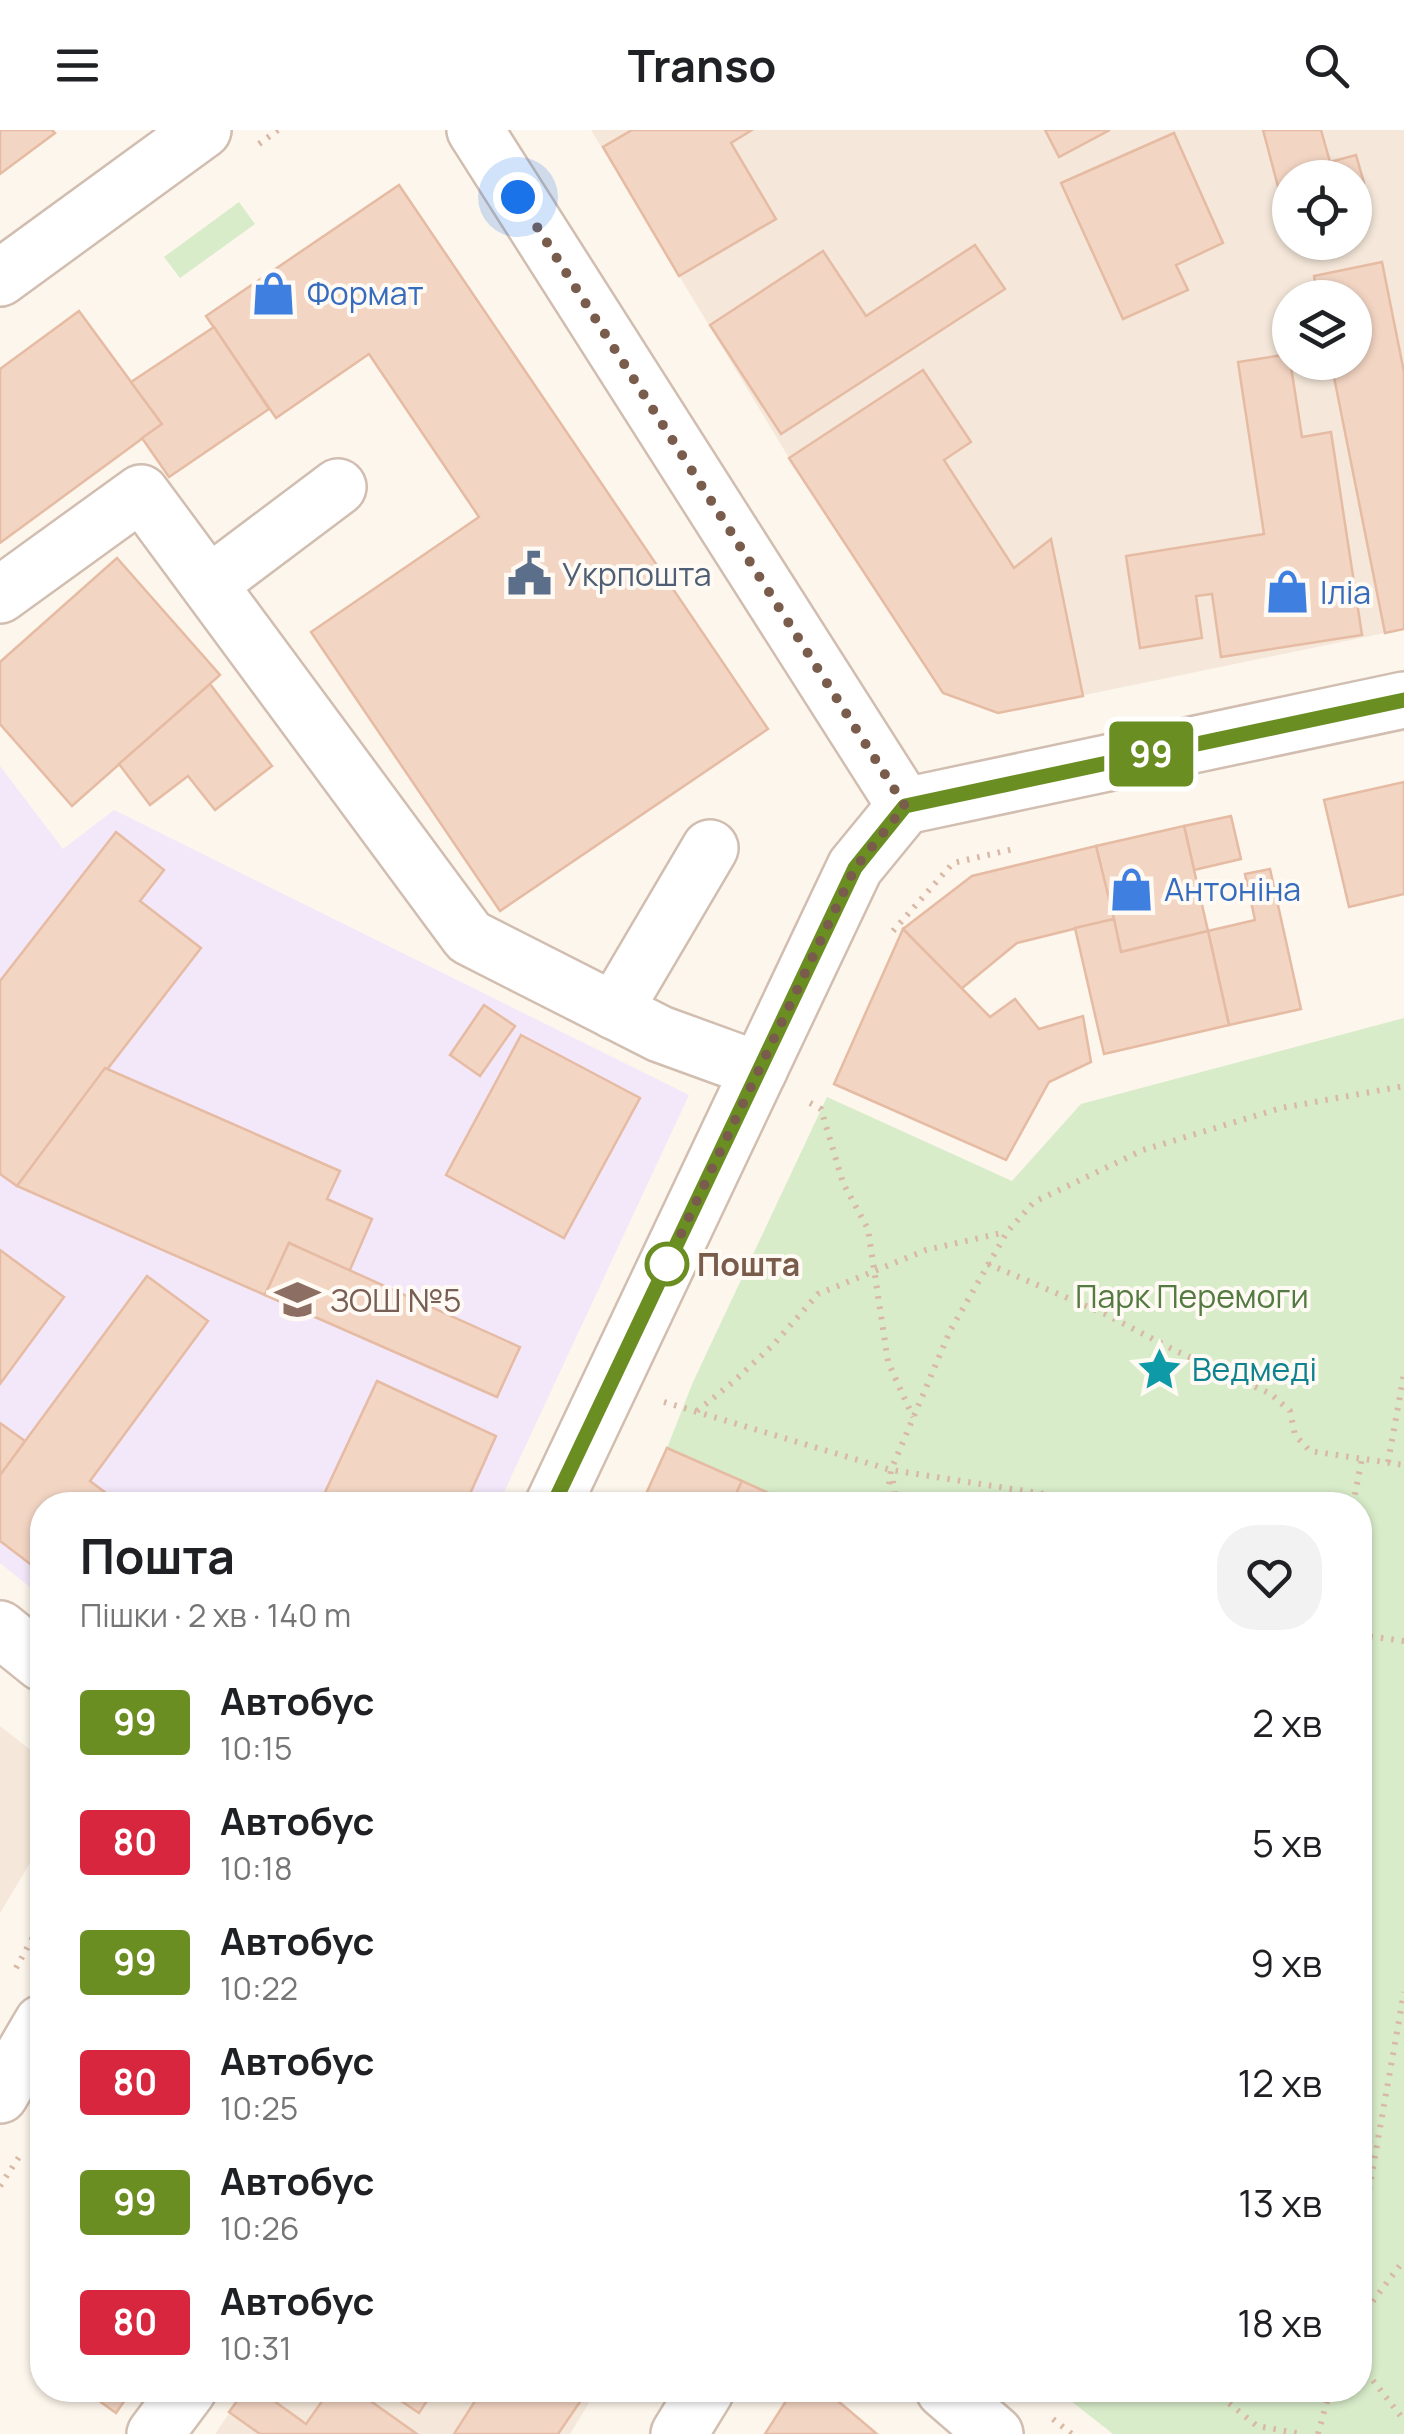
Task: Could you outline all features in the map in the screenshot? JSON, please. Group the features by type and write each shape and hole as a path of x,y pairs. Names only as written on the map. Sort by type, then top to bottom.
{"street":[{"path":"0,278 204,130"},
{"path":"476,130 905,806"},
{"path":"209,584 338,487"},
{"path":"0,595 141,493 469,937 660,1034 759,1070"},
{"path":"559,1492 855,868 905,806 1404,700"},
{"path":"614,1011 710,848"},
{"path":"0,1630 30,1654"},
{"path":"0,2094 30,2043"},
{"path":"155,2434 179,2402"},
{"path":"679,2434 699,2402"},
{"path":"958,2402 995,2434"}],"path":[{"path":"882,944 953,862 1028,845"},
{"path":"888,1492 891,1470 950,1331 1006,1232 1034,1202 1142,1150 1282,1108 1404,1086"},
{"path":"804,1100 821,1109 843,1183 868,1229 888,1362 913,1418"},
{"path":"696,1412 773,1345 818,1294 926,1250 1006,1232"},
{"path":"988,1264 1105,1314 1271,1394 1290,1412 1295,1435 1310,1451 1404,1465"},
{"path":"1388,1462 1404,1374"},
{"path":"656,1399 891,1470 1032,1492"},
{"path":"1356,1492 1362,1458"},
{"path":"891,1470 894,1492"},
{"path":"1372,1637 1404,1641"},
{"path":"8,1981 30,1943"},
{"path":"1372,2173 1404,1992"},
{"path":"1372,2302 1404,2260"},
{"path":"1372,2379 1404,2420"},
{"path":"1227,2402 1256,2426 1302,2434"},
{"path":"1318,2434 1327,2402"}],"shaded area":[{"path":"591,130 1404,130 1404,629 998,713 943,693 789,458"},
{"name":"ЗОШ №5","path":"0,766 63,849 114,810 689,1095 504,1492 30,1492 30,1587 0,1563"},
{"path":"0,1726 30,1750 30,1863 0,1913"},
{"path":"237,2402 590,2402 570,2434 215,2434"}],"green space":[{"path":"239,202 255,224 180,278 164,257"},
{"name":"Парк Перемоги","path":"1404,1018 1404,2434 1113,2434 1072,2402 1372,2402 1372,1492 766,1492 667,1448 693,1382 827,1097 1012,1181 1081,1104"}],"building":[{"path":"0,130 52,130 55,133 0,174"},
{"path":"632,130 752,130 731,143 776,219 679,276 603,147"},
{"path":"1045,130 1110,130 1059,157"},
{"path":"1263,130 1321,130 1329,160 1272,160 1272,164"},
{"path":"1174,133 1223,243 1176,265 1188,290 1123,319 1061,183"},
{"name":"Укрпошта","path":"399,185 768,729 500,911 311,632 479,517 369,354 276,418 206,316"},
{"path":"975,245 1005,289 781,434 710,325 823,251 866,316"},
{"path":"1382,262 1404,372 1404,629 1385,633 1335,380 1372,380 1372,280 1315,280 1314,276"},
{"path":"79,311 162,424 0,543 0,369"},
{"path":"214,327 269,409 169,477 142,438 162,424 131,382"},
{"path":"1272,357 1272,380 1293,380 1302,437 1331,432 1362,635 1221,657 1212,594 1196,596 1202,638 1140,648 1126,556 1264,534 1238,362"},
{"path":"923,370 971,442 944,460 1014,568 1051,539 1083,696 998,713 943,693 789,458"},
{"path":"117,558 220,675 72,806 0,724 0,662"},
{"path":"210,684 272,766 215,810 188,776 150,805 119,764"},
{"path":"1404,782 1404,894 1349,907 1324,800"},
{"path":"1231,816 1241,859 1194,870 1184,826"},
{"path":"1184,826 1208,931 1121,952 1096,846"},
{"path":"116,832 164,870 140,901 201,948 17,1186 0,1174 0,981"},
{"path":"1096,846 1114,919 1017,943 961,989 903,929 972,876"},
{"path":"1270,869 1301,1009 1229,1025 1208,931 1255,920 1245,874"},
{"path":"1114,919 1121,952 1208,931 1229,1025 1104,1054 1075,928"},
{"path":"903,929 990,1017 1015,999 1039,1029 1083,1016 1091,1062 1049,1082 1006,1160 834,1084"},
{"path":"484,1005 515,1026 480,1076 450,1055"},
{"path":"521,1035 640,1098 564,1238 446,1175"},
{"path":"105,1068 340,1171 327,1199 372,1219 349,1272 289,1243 265,1295 17,1186"},
{"path":"289,1243 520,1347 497,1397 265,1295"},
{"path":"0,1250 64,1297 0,1384"},
{"path":"147,1276 208,1321 90,1481 105,1492 30,1492 30,1564 0,1541 0,1475"},
{"path":"377,1381 496,1436 471,1492 325,1492"},
{"path":"0,1423 25,1441 0,1475"},
{"path":"667,1448 742,1481 737,1492 647,1492"},
{"path":"742,1481 766,1492 737,1492"},
{"path":"101,2402 124,2402 116,2413"},
{"path":"236,2402 276,2402 306,2424 322,2402 372,2402 417,2434 260,2434 229,2412"},
{"path":"403,2402 426,2402 419,2413"},
{"path":"474,2402 580,2402 558,2434 454,2434"},
{"path":"785,2402 839,2402 877,2434 765,2434"}],"bus line":[{"name":"99","path":"559,1492 855,868 905,806 1404,700"}],"place":[{"name":"Формат","path":"274,293"},
{"name":"Укрпошта","path":"529,574"},
{"name":"Іліа","path":"1287,592"},
{"name":"Антоніна","path":"1131,889"},
{"name":"Пошта","path":"667,1264"},
{"name":"ЗОШ №5","path":"297,1300"},
{"name":"Ведмеді","path":"1159,1369"}],"route":[{"path":"518,197 905,806 855,868 661,1276 667,1264"}]}
